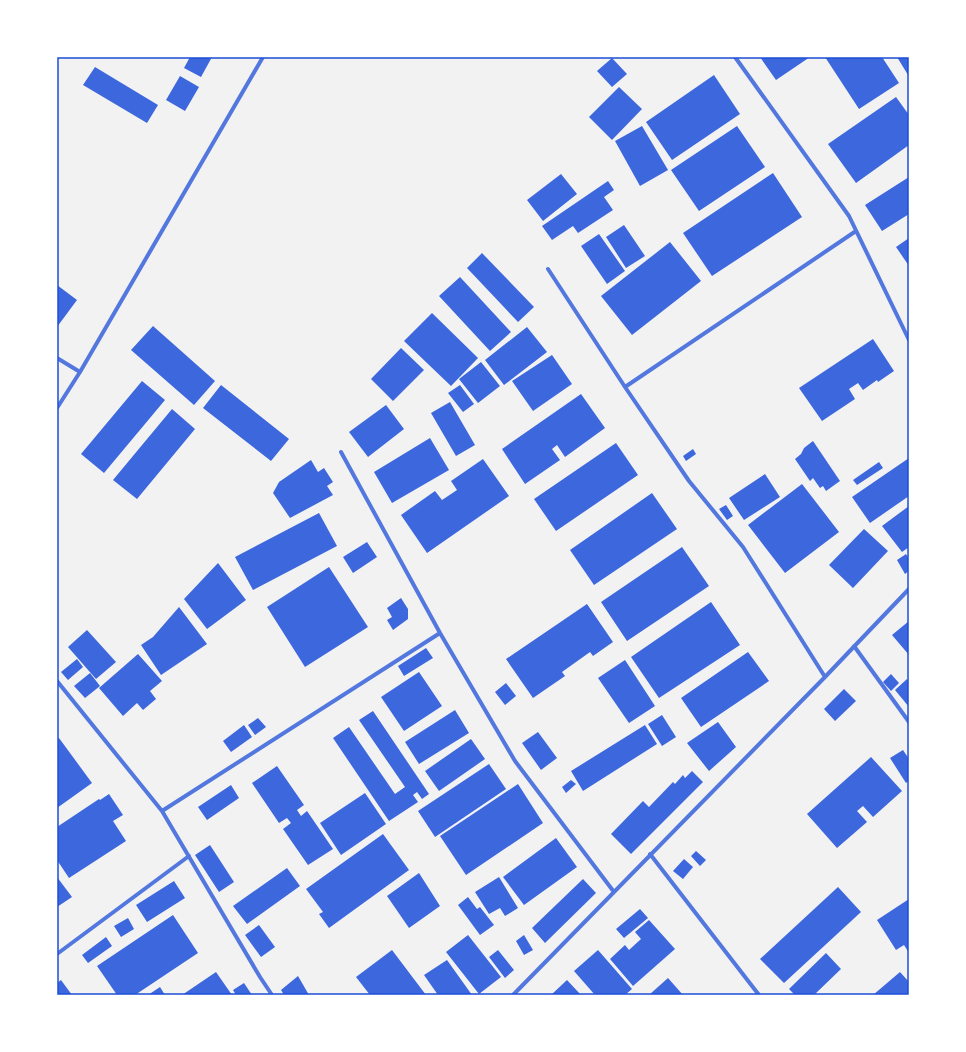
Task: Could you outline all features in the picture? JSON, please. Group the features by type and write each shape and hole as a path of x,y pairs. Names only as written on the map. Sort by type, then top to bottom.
{"street":[{"path":"57,408 80,372 263,57"},
{"path":"735,57 849,216 909,340"},
{"path":"625,387 856,231"},
{"path":"548,269 625,387 689,481 743,547 825,677"},
{"path":"57,358 80,372"},
{"path":"341,452 440,633 514,761 614,892"},
{"path":"513,995 825,677 909,589"},
{"path":"162,811 440,633"},
{"path":"854,646 909,722"},
{"path":"57,681 162,811 260,978 272,995"},
{"path":"650,854 759,995"},
{"path":"57,954 189,856"}],"building":[{"path":"190,57 212,57 201,77 184,68"},
{"path":"760,57 810,57 776,80"},
{"path":"825,57 882,57 899,83 859,109"},
{"path":"897,57 909,57 908,75"},
{"path":"612,58 627,74 612,87 597,71"},
{"path":"95,67 158,105 147,123 83,85"},
{"path":"714,75 740,114 672,160 646,122"},
{"path":"180,76 199,87 185,111 166,100"},
{"path":"619,87 642,109 612,140 589,117"},
{"path":"896,97 909,115 909,145 856,183 828,144"},
{"path":"642,126 668,170 640,186 615,141"},
{"path":"737,126 765,167 699,211 671,170"},
{"path":"773,173 802,217 712,276 683,233"},
{"path":"561,174 577,194 543,221 527,200"},
{"path":"909,177 909,214 882,231 865,205"},
{"path":"608,181 614,190 604,197 613,210 578,233 573,226 552,240 542,226"},
{"path":"624,225 645,256 626,268 606,237"},
{"path":"599,234 625,271 607,284 581,246"},
{"path":"909,238 909,266 896,247"},
{"path":"670,242 701,281 632,335 601,296"},
{"path":"482,253 534,307 518,322 467,268"},
{"path":"460,277 511,332 490,351 439,296"},
{"path":"57,285 77,300 57,327"},
{"path":"432,313 478,358 451,386 404,341"},
{"path":"153,326 215,381 194,405 131,350"},
{"path":"527,327 547,352 504,385 485,360"},
{"path":"873,339 894,371 878,382 877,380 863,390 858,383 849,389 855,399 822,421 799,388"},
{"path":"401,348 424,370 393,401 371,379"},
{"path":"552,355 572,384 533,411 512,381"},
{"path":"481,362 500,386 478,403 459,379"},
{"path":"142,381 165,400 104,473 81,454"},
{"path":"221,385 289,439 271,461 203,408"},
{"path":"460,385 474,404 463,412 448,393"},
{"path":"581,394 605,428 565,457 557,445 552,449 560,460 525,484 502,449"},
{"path":"450,402 475,445 456,456 431,413"},
{"path":"386,405 404,429 368,457 349,432"},
{"path":"172,409 195,429 137,499 113,480"},
{"path":"430,438 449,470 392,503 374,472"},
{"path":"813,441 840,481 826,491 823,486 820,488 813,478 810,481 795,459 801,454 804,448"},
{"path":"616,443 638,475 556,531 534,499"},
{"path":"693,449 696,454 686,461 683,456"},
{"path":"909,458 909,496 870,523 852,497"},
{"path":"483,459 509,496 427,553 401,515 435,491 442,500 457,490 451,481"},
{"path":"311,460 318,472 324,468 333,482 327,486 333,495 290,518 273,493 279,482"},
{"path":"879,462 883,468 857,485 853,480"},
{"path":"765,474 780,497 744,520 729,498"},
{"path":"802,484 839,532 785,573 748,525"},
{"path":"652,493 677,529 594,585 570,550"},
{"path":"726,505 733,516 727,520 719,509"},
{"path":"909,506 909,547 902,552 882,526"},
{"path":"319,513 337,546 253,590 235,557"},
{"path":"864,529 888,551 853,588 829,565"},
{"path":"367,542 377,557 353,573 343,557"},
{"path":"682,547 709,586 627,641 601,602"},
{"path":"906,554 909,559 909,571 905,574 897,560"},
{"path":"218,563 246,600 207,629 184,599"},
{"path":"329,567 368,627 305,667 267,607"},
{"path":"401,598 408,609 408,619 393,630 387,620 392,617 387,608"},
{"path":"711,602 740,645 659,698 631,657"},
{"path":"587,604 613,642 593,656 590,652 562,672 565,676 533,698 506,659"},
{"path":"179,607 207,644 161,675 141,645 153,637"},
{"path":"909,621 909,655 892,635"},
{"path":"87,630 116,662 96,679 68,647"},
{"path":"426,648 433,658 404,676 398,666"},
{"path":"748,652 769,681 701,727 681,698"},
{"path":"138,654 162,681 150,691 156,699 143,710 137,703 123,716 99,688"},
{"path":"77,659 83,667 68,680 61,672"},
{"path":"625,660 655,706 629,723 598,678"},
{"path":"419,672 442,706 404,731 381,697"},
{"path":"90,673 100,686 85,698 74,686"},
{"path":"891,674 899,683 891,691 883,682"},
{"path":"907,679 909,681 909,707 895,690"},
{"path":"506,683 516,696 505,705 495,692"},
{"path":"844,689 856,701 835,721 824,709"},
{"path":"455,710 469,733 419,764 405,742"},
{"path":"373,711 429,794 422,799 417,792 413,795 418,802 389,821 333,738 349,727 395,794 405,787 359,720"},
{"path":"662,715 676,737 662,746 648,724"},
{"path":"258,718 266,727 255,735 248,725"},
{"path":"718,722 736,747 709,771 687,743"},
{"path":"244,725 252,737 231,752 223,741"},
{"path":"645,725 657,744 583,791 571,771"},
{"path":"538,732 557,758 541,770 522,743"},
{"path":"59,738 92,783 57,808 57,739"},
{"path":"471,739 485,759 439,791 425,771"},
{"path":"903,750 909,759 909,781 906,783 890,758"},
{"path":"871,757 902,791 873,817 863,806 857,811 867,822 837,848 807,814"},
{"path":"489,764 506,789 435,837 418,811"},
{"path":"277,766 304,805 297,810 301,816 307,811 333,849 308,865 283,829 291,823 287,818 279,823 252,783"},
{"path":"692,771 703,782 631,854 611,834 643,801 649,807 673,782 675,784 683,775 685,778"},
{"path":"571,780 576,784 566,793 562,787"},
{"path":"518,784 543,823 466,875 440,836"},
{"path":"231,785 239,798 207,820 198,807"},
{"path":"365,793 386,824 341,855 320,823"},
{"path":"109,794 123,815 113,821 126,841 69,878 57,860 57,827"},
{"path":"383,834 409,870 329,928 319,914 323,912 306,889"},
{"path":"556,838 577,867 524,905 503,877"},
{"path":"210,845 234,882 219,892 195,855"},
{"path":"696,851 706,860 700,866 691,856"},
{"path":"684,859 693,867 683,879 673,871"},
{"path":"287,868 300,886 247,924 233,906"},
{"path":"419,873 440,906 409,928 387,896"},
{"path":"57,877 72,897 57,907"},
{"path":"499,877 518,908 505,916 500,908 489,914 475,892"},
{"path":"583,879 596,893 545,943 532,928"},
{"path":"174,881 185,898 147,922 136,905"},
{"path":"838,887 861,912 784,983 760,959"},
{"path":"468,897 477,909 480,907 494,925 480,935 458,905"},
{"path":"909,899 909,953 904,945 896,950 877,920"},
{"path":"640,909 648,918 624,938 616,929"},
{"path":"173,915 198,953 135,995 117,995 97,966"},
{"path":"128,918 134,929 121,937 114,926"},
{"path":"649,920 675,949 633,986 610,959 625,945 629,950 641,939 635,932"},
{"path":"259,925 275,947 261,957 245,935"},
{"path":"468,935 501,977 479,994 446,952"},
{"path":"524,935 533,950 524,955 516,941"},
{"path":"106,937 112,946 88,963 82,955"},
{"path":"392,950 426,995 370,995 356,977"},
{"path":"498,950 514,970 505,978 489,957"},
{"path":"598,950 632,989 625,995 595,995 574,971"},
{"path":"826,953 841,969 814,995 795,995 789,989"},
{"path":"447,960 472,995 438,995 424,975"},
{"path":"216,972 232,995 182,995"},
{"path":"900,972 909,982 909,995 873,995"},
{"path":"298,976 309,995 284,995 281,990"},
{"path":"668,978 683,995 649,995"},
{"path":"61,980 72,995 57,995 57,983"},
{"path":"567,980 581,995 551,995"},
{"path":"244,983 252,995 236,995 233,990"},
{"path":"160,987 165,995 148,995"}]}
